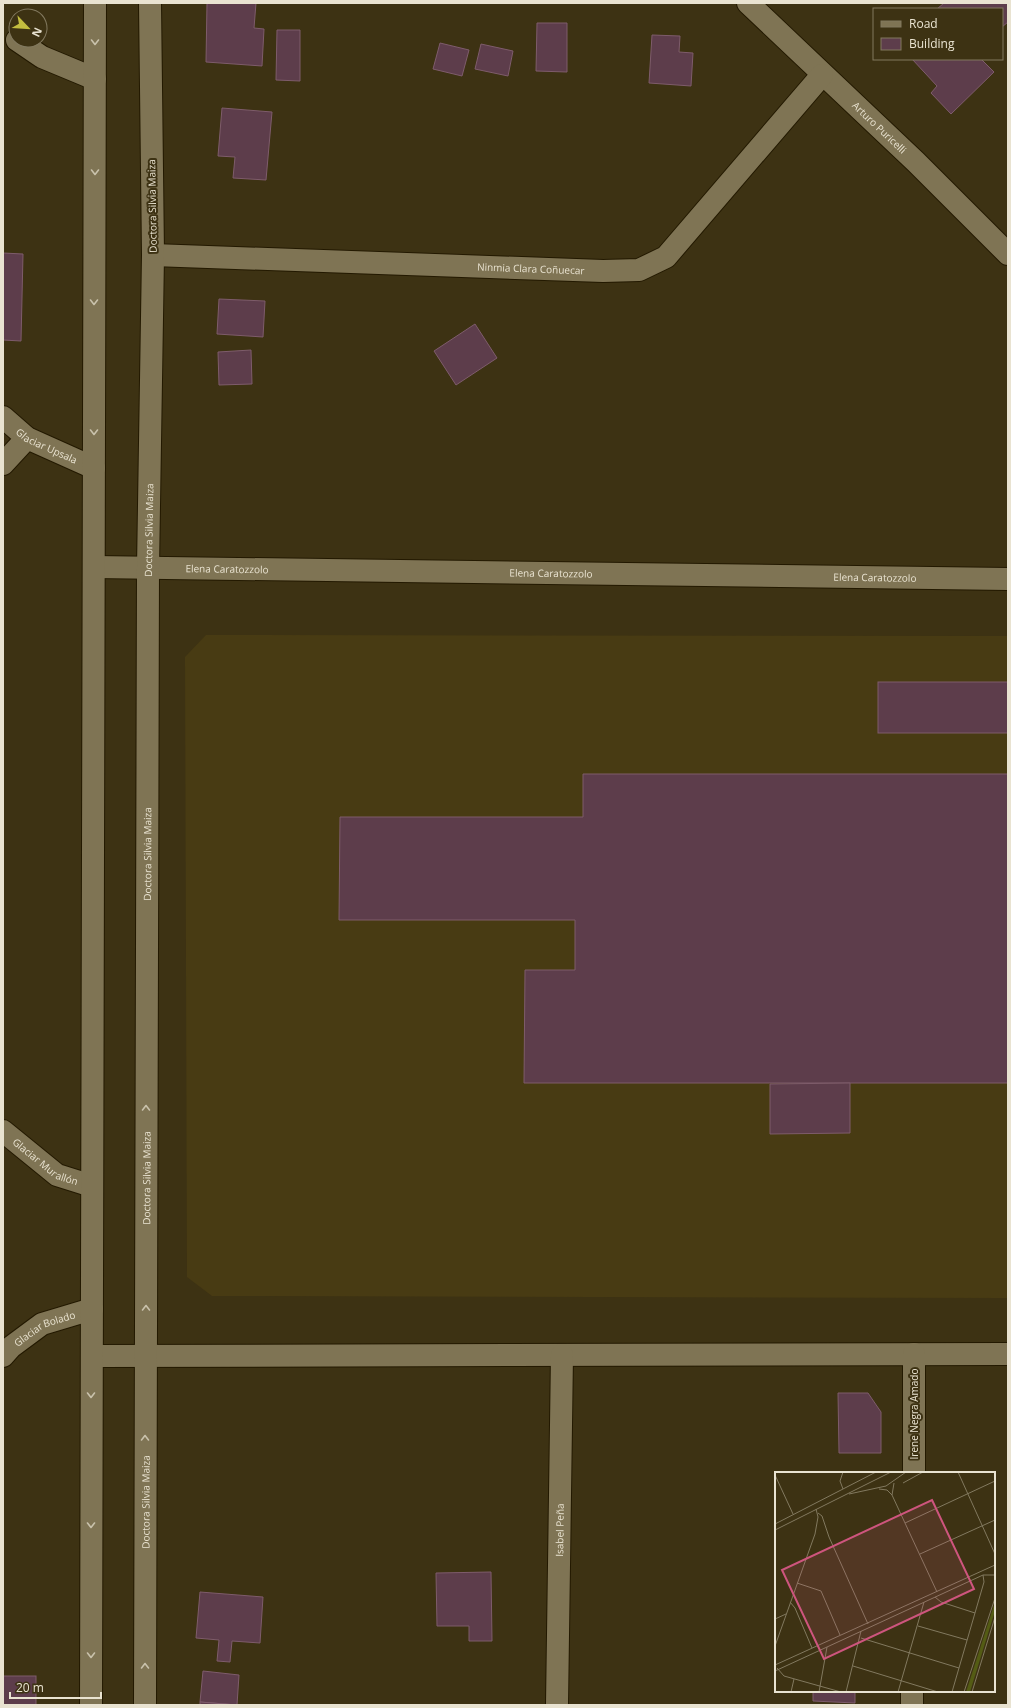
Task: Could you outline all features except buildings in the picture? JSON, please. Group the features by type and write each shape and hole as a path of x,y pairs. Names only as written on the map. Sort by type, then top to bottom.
{"street":[{"path":"91,1705 95,3"},
{"name":"Doctora Silvia Maiza","path":"145,1705 148,568 153,255 150,3"},
{"name":"Arturo Puricelli","path":"748,3 822,75 916,162 1008,254"},
{"path":"28,48 42,57 95,79"},
{"name":"Ninmia Clara Coñuecar","path":"153,255 595,271 639,270 666,257 822,75"},
{"name":"Glaciar Upsala","path":"3,417 27,438 94,468"},
{"path":"3,464 27,438"},
{"name":"Elena Caratozzolo","path":"94,567 1008,579"},
{"name":"Glaciar Murallón","path":"3,1131 57,1175 92,1186"},
{"name":"Glaciar Bolado","path":"3,1356 11,1347 42,1324 92,1309"},
{"name":"Irene Negra Amado","path":"914,1354 914,1472"},
{"path":"92,1356 1008,1354"},
{"name":"Isabel Peña","path":"557,1705 562,1355"},
{"path":"912,1692 912,1705"}],"shaded area":[{"path":"206,635 1008,636 1008,1298 212,1296 187,1277 185,657"}]}
